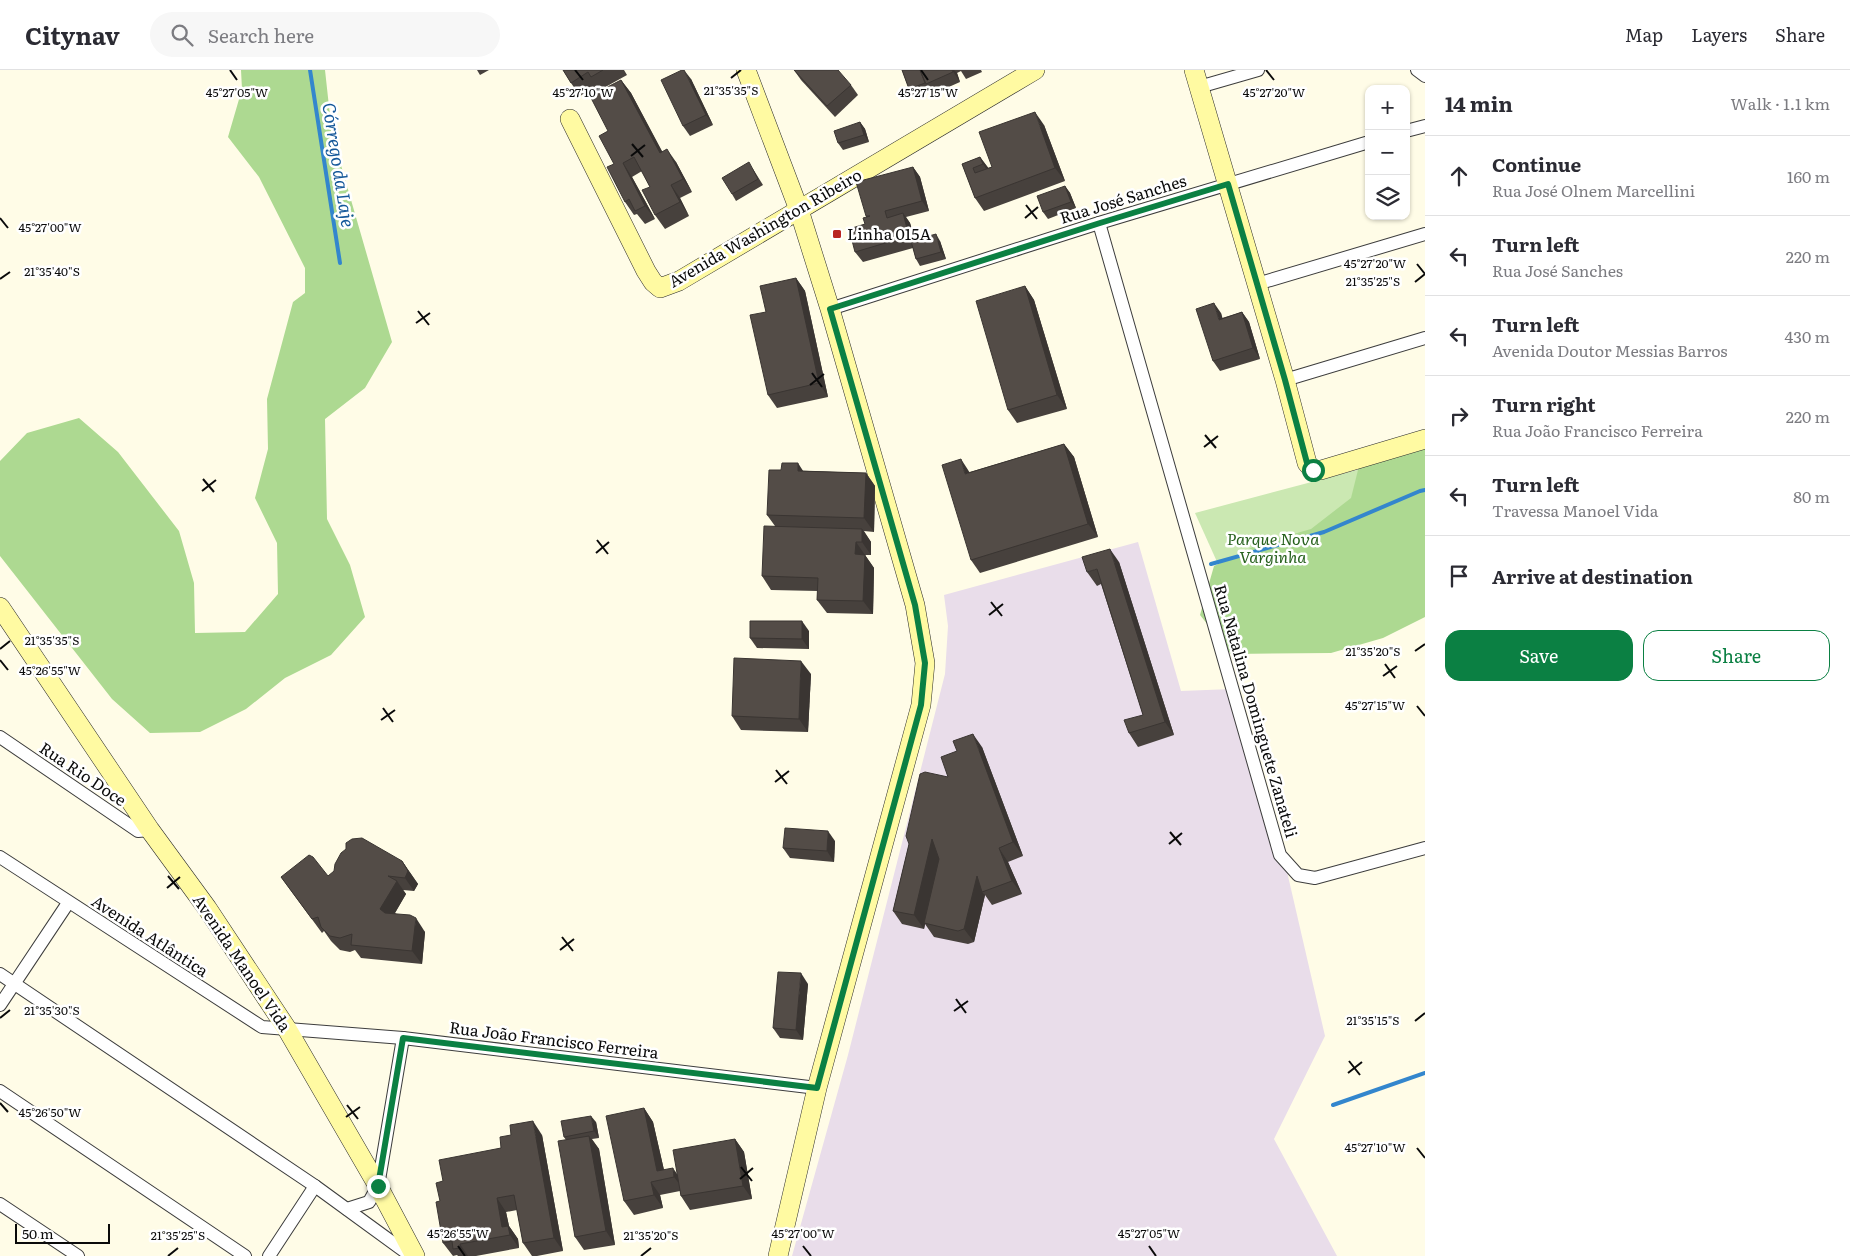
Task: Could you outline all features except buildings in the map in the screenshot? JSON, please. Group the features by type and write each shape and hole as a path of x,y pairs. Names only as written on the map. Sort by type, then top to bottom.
{"street":[{"path":"746,70 799,210 830,309 915,605 925,663 921,705 817,1088 778,1256"},
{"name":"Avenida Washington Ribeiro","path":"570,119 646,272 660,288 679,282 1035,70"},
{"path":"1258,70 1197,79 1285,380 1307,463 1313,470 1321,470 1425,439"},
{"path":"1417,70 1425,76"},
{"path":"1410,130 1425,126"},
{"name":"Rua José Sanches","path":"830,309 1100,223 1365,143"},
{"name":"Rua Natalina Dominguete Zanateli","path":"1100,223 1280,855 1298,875 1315,878 1425,848"},
{"path":"1257,284 1425,234"},
{"path":"1285,380 1425,338"},
{"name":"Avenida Manoel Vida","path":"0,607 150,830 207,908 287,1029 378,1186 416,1256"},
{"name":"Rua Rio Doce","path":"0,737 138,831 150,830"},
{"name":"Avenida Atlântica","path":"0,857 262,1028 287,1029"},
{"path":"0,1005 68,903"},
{"path":"0,974 315,1186 411,1256"},
{"name":"Rua João Francisco Ferreira","path":"287,1029 403,1038 817,1088"},
{"path":"347,1209 368,1202 378,1186 403,1038"},
{"path":"0,1091 245,1256"},
{"path":"269,1256 315,1186"},
{"path":"0,1204 78,1256"}],"shaded area":[{"path":"1138,542 1181,691 1232,689 1279,837 1325,1036 1274,1139 1337,1256 792,1256 848,1055 945,674 948,626 944,595"}],"green space":[{"path":"241,70 325,70 332,134 392,342 365,388 325,419 327,519 350,565 365,617 331,655 285,678 246,709 200,732 150,733 112,699 0,556 0,461 27,433 79,418 118,452 179,531 194,583 195,633 245,632 278,594 277,543 255,498 268,449 267,399 293,302 305,293 305,268 259,177 228,137 242,89"},
{"name":"Parque Nova Varginha","path":"1425,439 1425,617 1383,638 1331,653 1231,654 1200,615 1214,566 1259,544 1311,529 1351,498 1360,462"},
{"name":"Parque Nova Varginha","path":"1425,452 1241,615 1195,513"}],"waterway":[{"name":"Córrego da Laje","path":"310,70 340,263"},
{"path":"1211,564 1324,532 1425,490"},
{"path":"1333,1105 1425,1073"}],"place":[{"name":"Linha 015A","path":"837,234"}],"route":[{"path":"378,1186 403,1038 817,1088 921,705 925,663 915,605 830,309 1228,184 1307,463 1313,470"}]}
